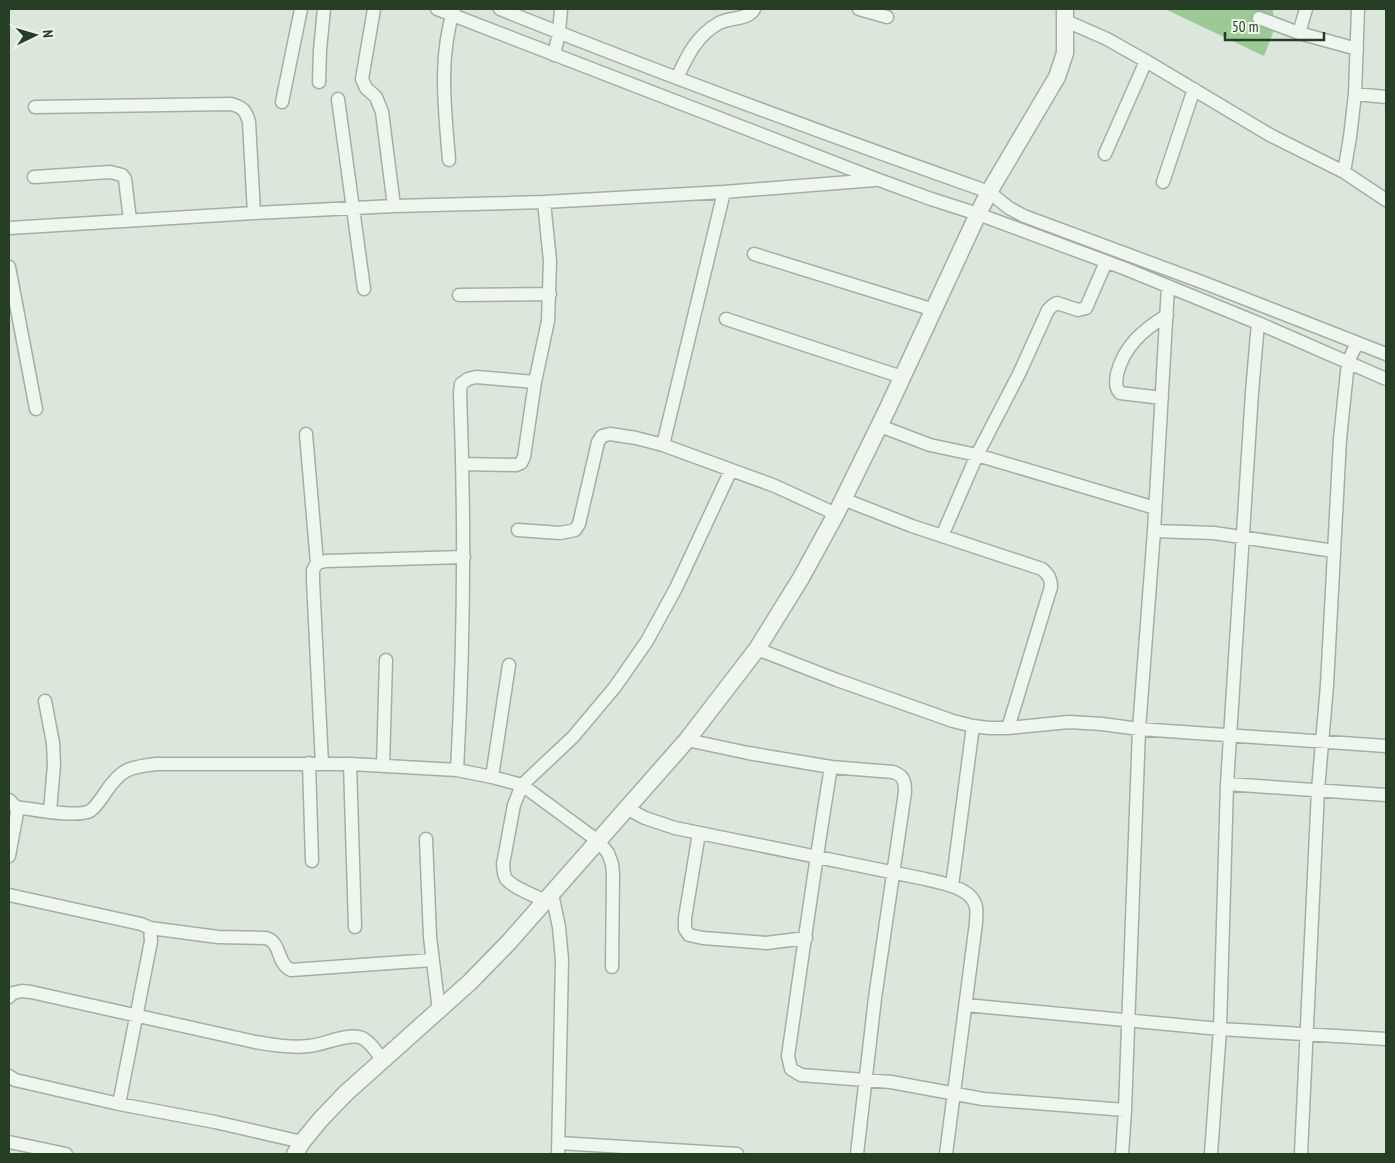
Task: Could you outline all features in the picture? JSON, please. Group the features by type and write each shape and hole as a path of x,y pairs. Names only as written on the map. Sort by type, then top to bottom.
{"street":[{"path":"282,102 301,9"},
{"path":"319,82 324,9"},
{"path":"374,9 362,79 366,88 376,97 382,112 394,206"},
{"path":"437,9 453,12 513,39 879,180 978,214 1168,286 1386,379"},
{"path":"500,9 821,133 989,192 1009,208 1024,216 1386,354"},
{"path":"554,55 559,33 561,9"},
{"path":"677,78 692,48 704,34 718,23 748,15 754,9"},
{"path":"859,9 887,17"},
{"path":"1298,34 1306,9"},
{"path":"1344,172 1355,94 1358,9"},
{"path":"449,160 443,81 446,46 453,12"},
{"path":"9,1076 14,1080 119,1104 215,1122 299,1148 321,1119 346,1093 470,982 549,898 687,740 757,649 801,578 880,426 989,192 1057,77 1065,53 1066,15 1270,135 1344,172 1386,200"},
{"path":"513,39 520,17"},
{"path":"1259,18 1298,34 1357,49"},
{"path":"1105,154 1146,61"},
{"path":"655,94 663,73"},
{"path":"1163,182 1194,89"},
{"path":"1355,94 1386,97"},
{"path":"338,99 364,289"},
{"path":"35,106 232,104 240,106 246,112 249,122 254,213"},
{"path":"814,154 821,133"},
{"path":"34,177 110,172 122,175 125,179 130,220"},
{"path":"9,228 352,208 544,202 724,192 879,180"},
{"path":"663,445 724,192"},
{"path":"462,464 510,466 521,463 524,458 535,382 548,321 550,261 544,202"},
{"path":"754,254 934,310"},
{"path":"942,536 977,455 1019,374 1048,310 1057,303 1078,310 1086,308 1106,262"},
{"path":"9,267 36,410"},
{"path":"1122,1154 1139,729 1154,531 1168,286"},
{"path":"459,296 550,294"},
{"path":"1162,398 1120,393 1116,389 1116,382 1125,352 1148,327 1167,315"},
{"path":"726,319 902,377"},
{"path":"1211,1154 1220,1029 1227,784 1258,323"},
{"path":"1301,1154 1318,790 1340,439 1348,362 1356,343"},
{"path":"457,770 464,557 461,384 468,378 476,377 535,382"},
{"path":"880,426 930,445 977,455 1155,508"},
{"path":"306,434 317,563 313,570 312,581 316,763 312,861"},
{"path":"518,530 560,533 575,530 579,524 598,442 602,436 610,434 663,445 775,486 839,507 942,536 1042,570 1048,574 1051,580 1051,587 1008,728"},
{"path":"549,898 515,886 507,880 504,874 514,805 522,785 573,737 615,687 647,641 676,588 730,470"},
{"path":"1154,531 1244,536 1334,551"},
{"path":"317,563 326,561 464,557"},
{"path":"757,649 837,680 973,726 1008,728 1070,722 1139,729 1386,746"},
{"path":"383,766 386,660"},
{"path":"492,777 509,665"},
{"path":"45,701 53,743 54,765 50,811"},
{"path":"952,886 973,726"},
{"path":"687,740 748,753 831,767 893,772 900,774 904,778 905,792 886,920 857,1154"},
{"path":"9,856 17,821 12,804 77,814 89,811 98,804 110,785 122,772 135,766 156,764 316,763 457,770 522,785 598,841 608,853 612,864 612,967"},
{"path":"350,764 355,927"},
{"path":"831,767 816,857 788,1056 791,1069 801,1075 931,1088 983,1099 1125,1110"},
{"path":"1227,784 1386,795"},
{"path":"628,809 646,818 675,828 894,872 952,886 969,895 976,905 976,923 946,1154"},
{"path":"699,833 685,918 685,929 689,935 703,938 766,943 806,938"},
{"path":"426,839 432,960 439,1010"},
{"path":"9,895 140,924 150,928 218,937 266,938 272,940 285,967 291,970 432,960"},
{"path":"549,898 559,928 562,960 559,1149 737,1154"},
{"path":"119,1104 151,941 150,928"},
{"path":"9,998 13,993 31,992 284,1047 310,1046 360,1037 365,1040 383,1061"},
{"path":"966,1005 1128,1022 1386,1039"},
{"path":"9,1142 66,1154"}],"shaded area":[{"path":"1165,9 1273,9 1274,30 1264,56"}]}
